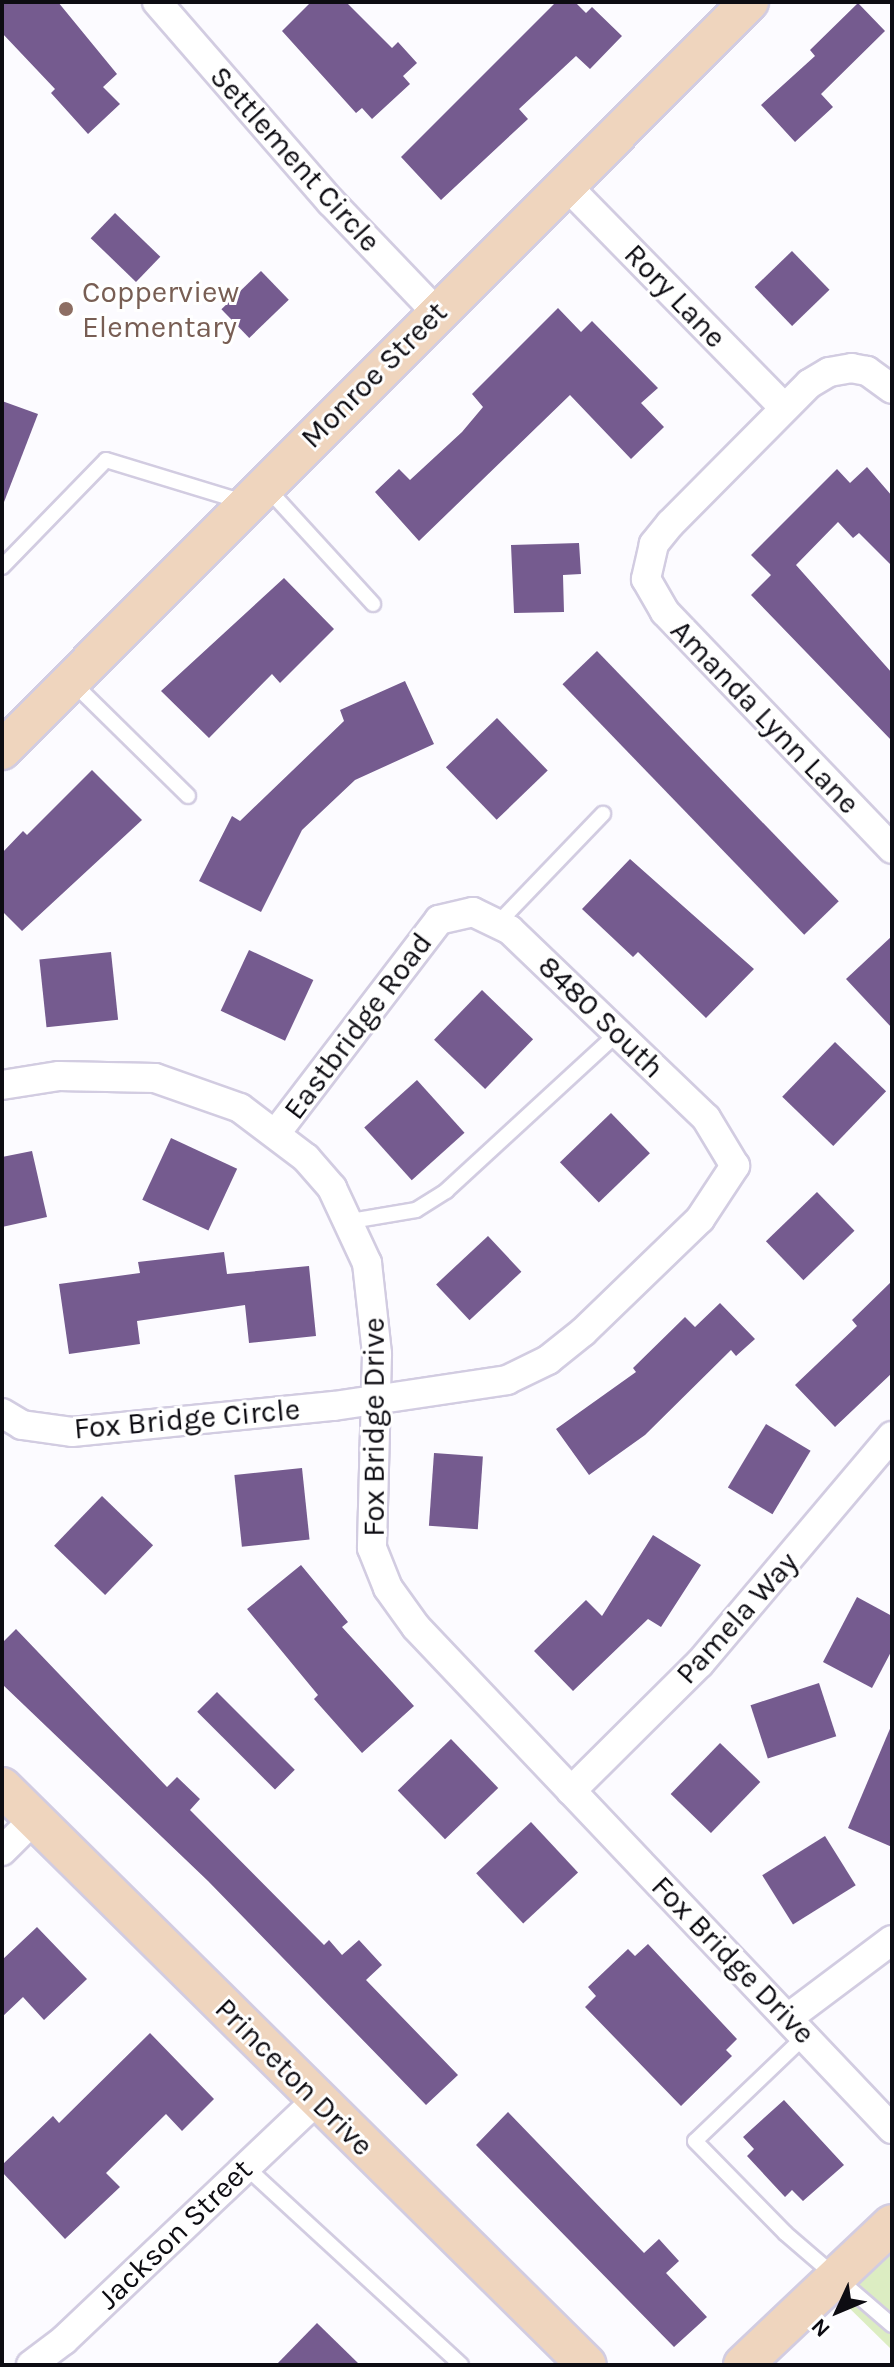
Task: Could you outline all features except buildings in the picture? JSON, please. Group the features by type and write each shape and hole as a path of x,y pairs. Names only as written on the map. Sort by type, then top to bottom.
{"street":[{"name":"Settlement Circle","path":"157,2 331,202 437,313"},
{"name":"Monroe Street","path":"5,743 71,681 749,2"},
{"name":"Rory Lane","path":"566,185 784,408"},
{"path":"784,408 829,372 852,368 867,371 892,389"},
{"name":"Amanda Lynn Lane","path":"784,408 654,544 646,579 665,612 892,849"},
{"name":"8480 South","path":"439,920 473,912 510,930 706,1118 735,1166"},
{"name":"Eastbridge Road","path":"277,1132 439,920"},
{"name":"Fox Bridge Drive","path":"2,1085 59,1076 155,1078 199,1089 277,1132 332,1188 351,1221 367,1263 376,1308 372,1548 388,1588 416,1627 892,2129"},
{"name":"Fox Bridge Circle","path":"2,1413 22,1425 72,1432 375,1400 507,1380 548,1360 700,1219 735,1166"},
{"name":"Pamela Way","path":"571,1791 700,1663 892,1436"},
{"name":"Princeton Drive","path":"2,1787 587,2365"},
{"path":"2,1851 34,1819"},
{"path":"797,2027 892,1940"},
{"name":"Jackson Street","path":"31,2365 64,2340 317,2100"},
{"path":"743,2365 892,2224"}],"lane":[{"path":"2,567 106,460 256,494 373,604"},
{"path":"71,681 188,796"},
{"path":"497,924 603,814"},
{"path":"351,1221 416,1210 446,1191 617,1034"},
{"path":"797,2027 695,2141 777,2226 838,2275 892,2325"},
{"path":"246,2167 461,2365"}],"green space":[{"path":"892,2250 892,2350 838,2297"}],"place":[{"name":"Copperview Elementary","path":"66,309"}]}
